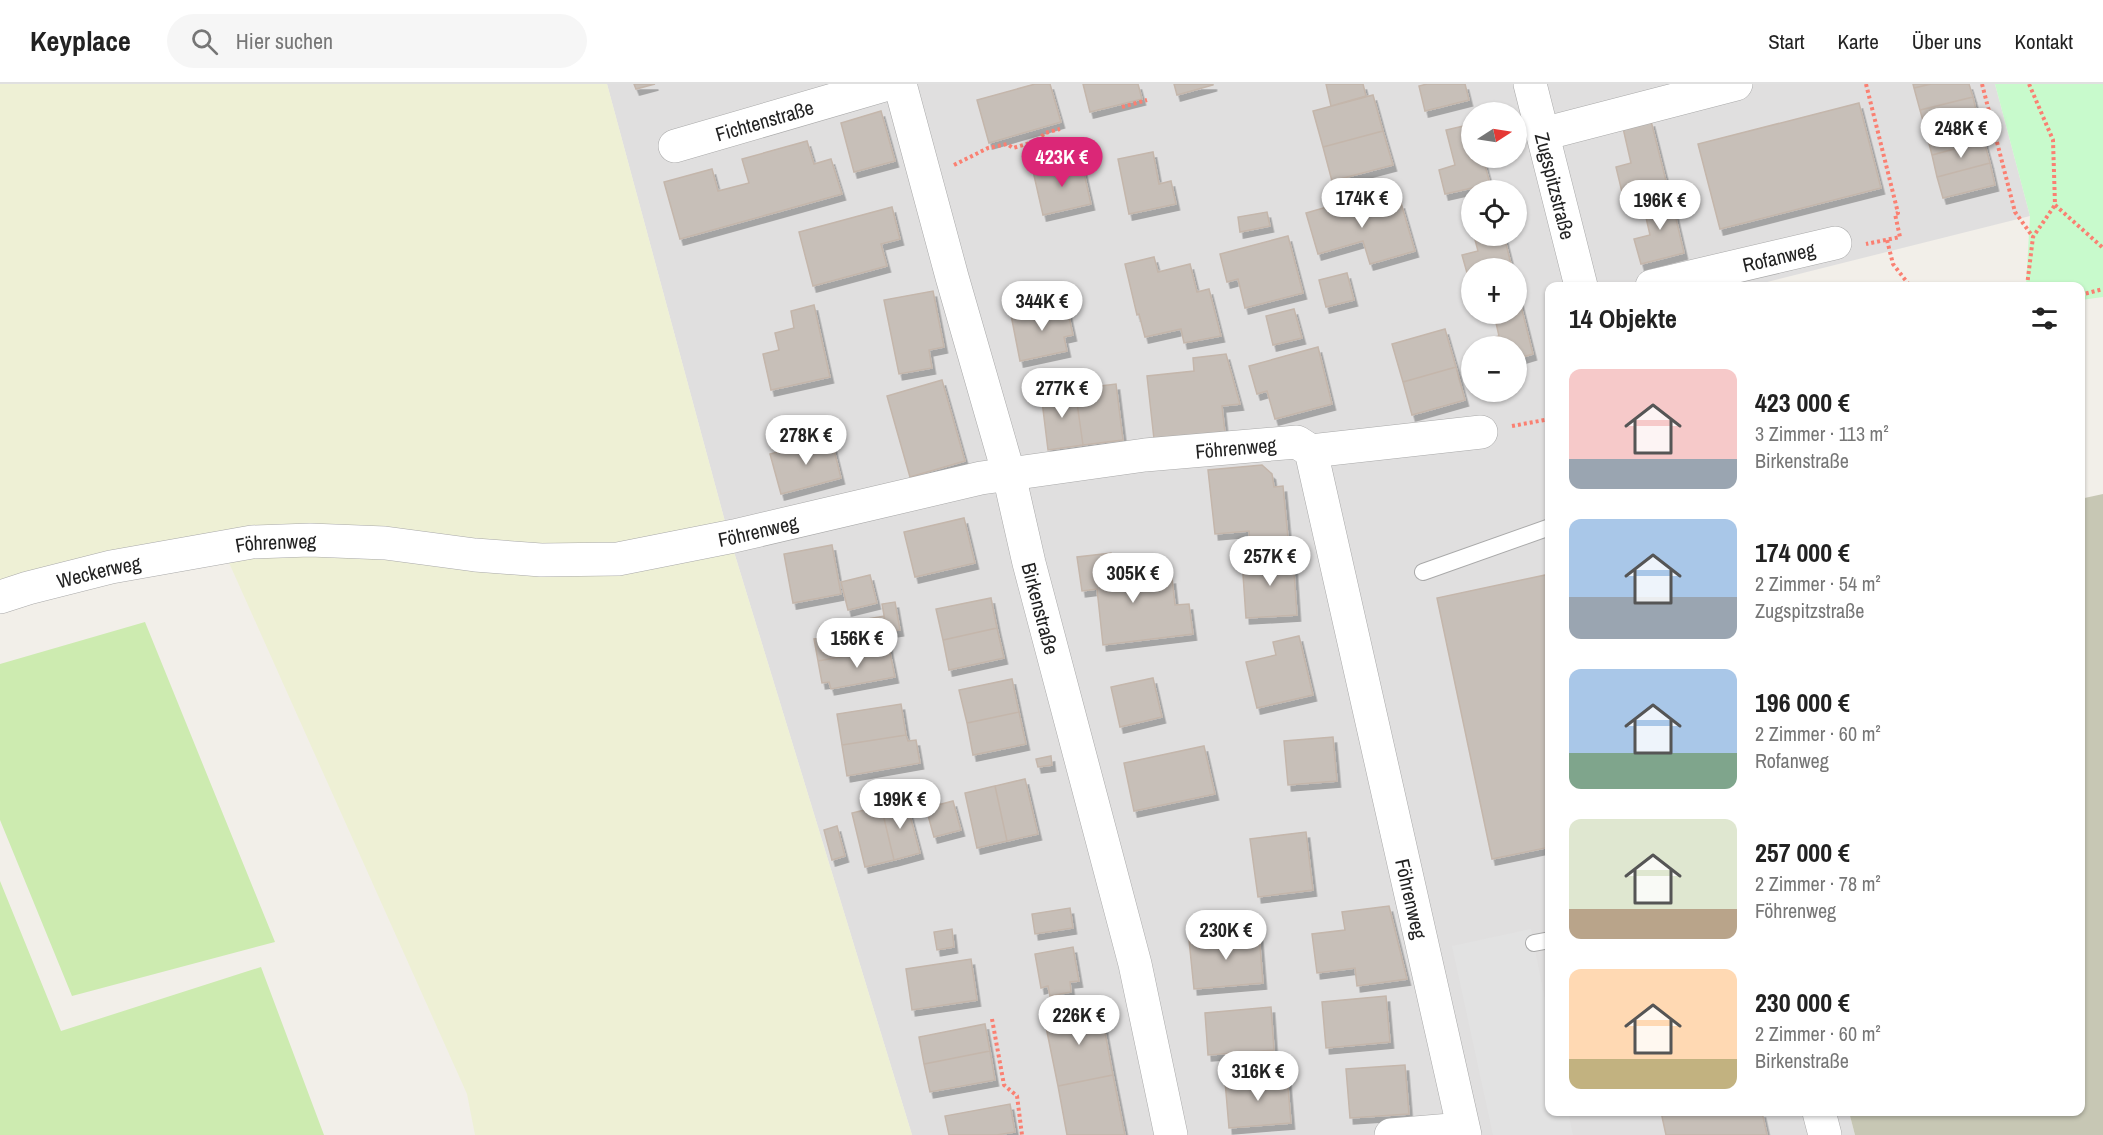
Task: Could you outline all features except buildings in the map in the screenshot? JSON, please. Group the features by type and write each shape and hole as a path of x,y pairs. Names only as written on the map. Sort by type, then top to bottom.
{"street":[{"name":"Fichtenstraße","path":"675,146 888,84"},
{"name":"Birkenstraße","path":"900,84 1009,475 1029,563 1135,964 1171,1135"},
{"name":"Zugspitzstraße","path":"1530,84 1580,282"},
{"path":"1543,134 1699,89 1736,84"},
{"name":"Rofanweg","path":"1669,282 1835,243"},
{"name":"Föhrenweg","path":"200,551 252,542 310,540 385,543 475,555 541,560 618,559 734,536 981,478 1145,455 1297,442 1311,451 1481,432"},
{"name":"Föhrenweg","path":"1311,451 1464,1132"},
{"name":"Weckerweg","path":"0,597 111,567 200,551"},
{"path":"1820,1116 1825,1135"},
{"path":"1391,1135 1464,1132"}],"lane":[{"path":"1423,572 1545,529"}],"path":[{"path":"1866,84 1898,213 1895,214 1900,237 1871,243"},
{"path":"1982,84 2015,212 2033,237"},
{"path":"2027,282 2033,237 2055,205 2053,140 2029,84"},
{"path":"1122,107 1147,100"},
{"path":"925,175 946,169 988,148 1006,144 1013,148 1037,141 1045,134 1059,129"},
{"path":"2055,205 2103,248"},
{"path":"1887,240 1893,264 1907,282"},
{"path":"2085,294 2103,290"},
{"path":"992,1018 1004,1085 1017,1096 1023,1135"}],"shaded area":[{"path":"0,84 607,84 727,529 912,1135 475,1135 467,1094 217,536 156,542 61,563 0,582"},
{"path":"607,84 1995,84 2030,216 1767,282 1545,282 1545,1116 1850,1116 1855,1135 912,1135 727,529"},
{"path":"2103,494 2103,1135 1855,1135 1850,1116 2085,1116 2085,498"},
{"path":"1531,929 1545,1001 1545,1116 1569,1116 1573,1135 1493,1135 1452,946"}],"green space":[{"path":"1995,84 2103,84 2103,297 2085,299 2085,282 2026,282 2030,216"},
{"path":"145,622 275,942 72,996 0,820 0,664"},
{"path":"0,881 61,1031 261,967 324,1135 0,1135"}]}
